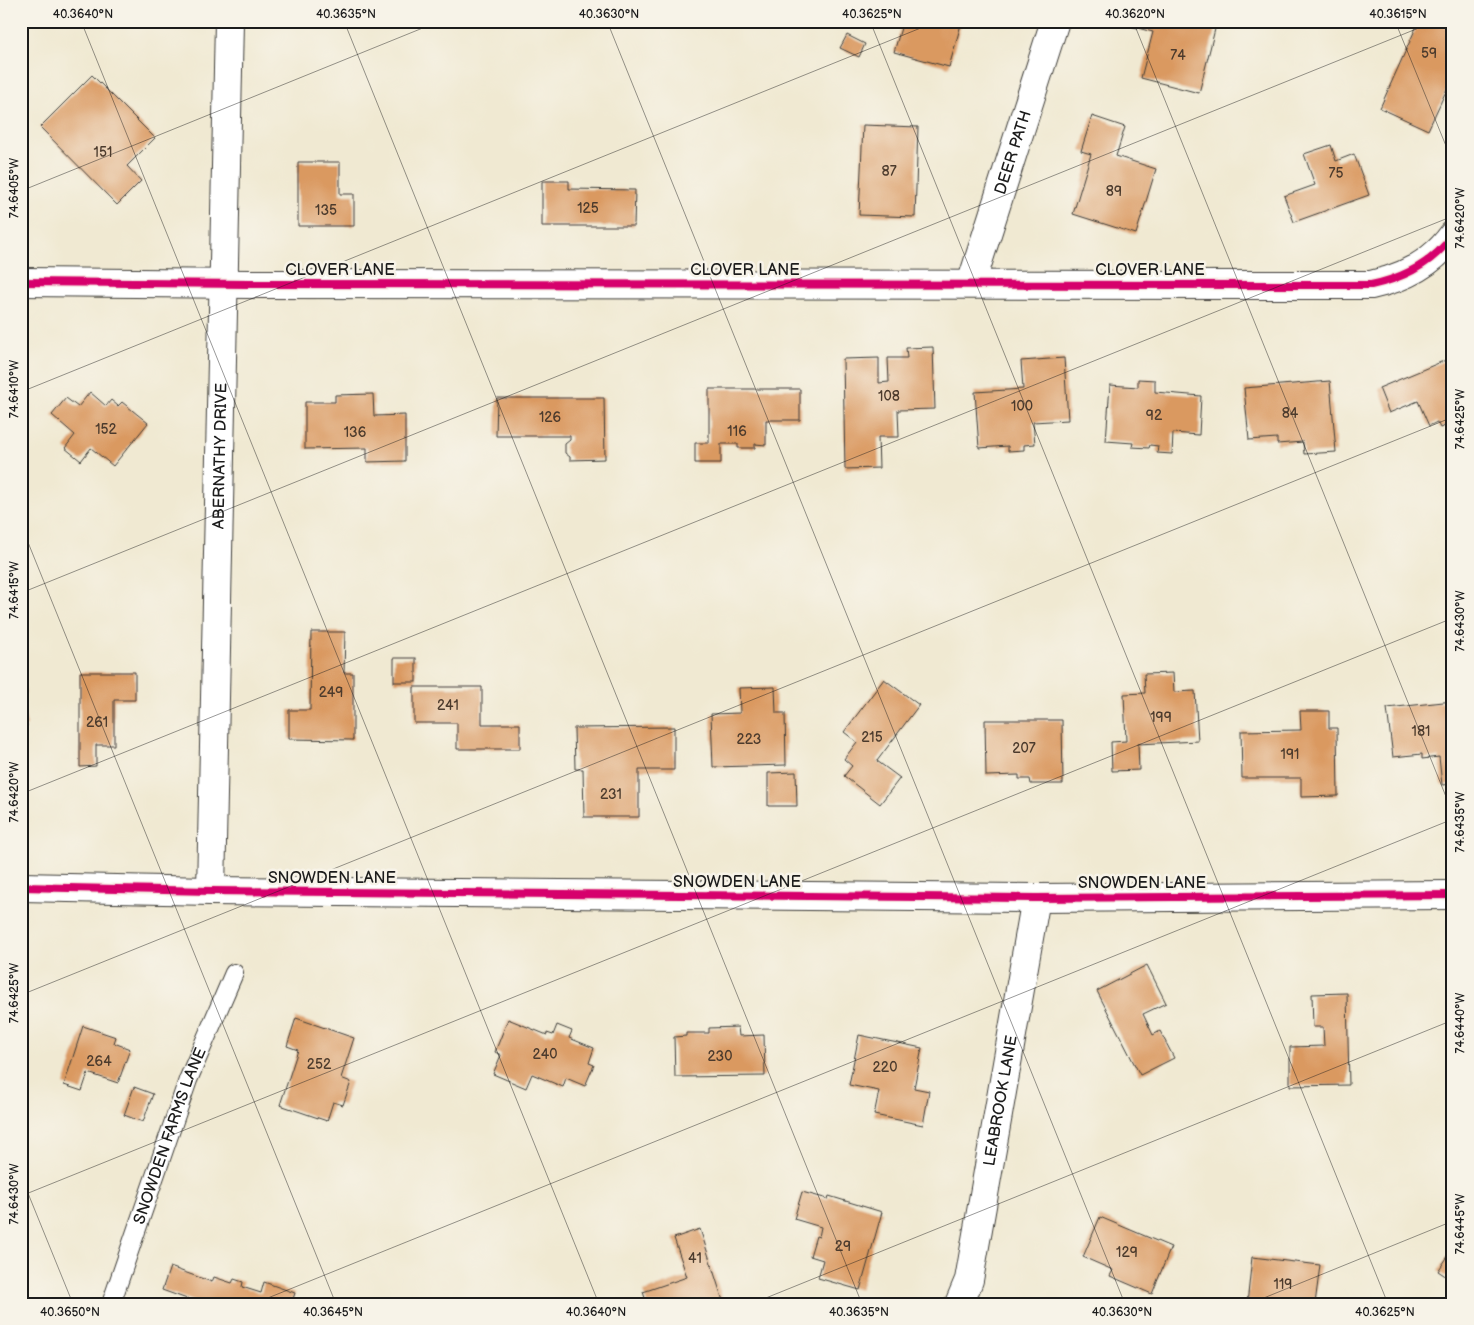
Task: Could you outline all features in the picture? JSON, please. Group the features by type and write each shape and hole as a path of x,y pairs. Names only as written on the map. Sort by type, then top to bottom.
{"street":[{"name":"ABERNATHY DRIVE","path":"211,892 229,21"},
{"name":"DEER PATH","path":"971,284 1055,21"},
{"name":"CLOVER LANE","path":"21,282 224,284 1371,284 1390,281 1419,268 1443,248 1453,235"},
{"name":"SNOWDEN LANE","path":"21,887 211,892 1036,898 1453,895"},
{"name":"LEABROOK LANE","path":"960,1304 969,1280 1036,898"}],"lane":[{"name":"SNOWDEN FARMS LANE","path":"111,1304 188,1080 234,973"}],"building":[{"path":"903,21 962,21 949,67 894,52"},
{"path":"1127,21 1217,21 1199,93 1141,78 1153,32 1126,25"},
{"path":"1419,21 1434,21 1453,30 1453,76 1428,130 1380,108"},
{"path":"847,35 865,44 859,57 840,48"},
{"path":"92,75 155,138 127,166 141,181 117,205 40,127"},
{"path":"1092,116 1125,127 1116,156 1156,169 1136,234 1073,214 1091,154 1081,151"},
{"path":"863,125 918,127 915,217 859,215"},
{"path":"1331,145 1336,161 1354,154 1369,195 1294,222 1284,196 1315,185 1304,154"},
{"path":"298,162 340,162 340,194 354,194 354,226 298,226"},
{"path":"542,181 569,181 569,189 635,190 634,226 542,226"},
{"path":"933,347 935,409 898,410 899,437 878,437 879,468 845,469 843,359 879,358 879,383 889,382 888,358 907,358 906,348"},
{"path":"1453,357 1453,423 1440,428 1437,422 1429,426 1418,401 1389,413 1379,388"},
{"path":"1064,358 1068,420 1033,422 1035,444 1024,445 1024,450 1008,451 1008,446 979,448 975,392 1023,389 1021,361"},
{"path":"1138,379 1155,380 1155,392 1201,396 1199,435 1173,433 1172,454 1157,453 1158,446 1150,445 1149,448 1132,447 1133,443 1106,441 1110,385 1138,387"},
{"path":"1330,381 1336,452 1304,454 1303,442 1277,444 1277,438 1249,440 1244,388"},
{"path":"709,389 800,389 800,420 766,420 766,445 755,444 755,448 738,448 738,444 721,444 721,463 695,463 695,443 709,443"},
{"path":"90,392 106,406 111,400 118,406 122,402 148,423 113,466 91,448 81,461 65,448 75,435 52,415 66,398 78,407"},
{"path":"373,394 374,416 405,415 405,461 367,462 367,448 305,449 305,402 335,402 335,395"},
{"path":"497,398 604,398 605,459 570,460 570,457 565,453 565,444 570,440 570,436 496,436"},
{"path":"311,632 345,632 344,673 353,673 353,740 289,739 289,710 310,710"},
{"path":"394,658 416,658 416,682 394,682"},
{"path":"21,670 26,693 21,694"},
{"path":"80,672 135,672 135,700 114,700 114,745 96,745 96,766 80,767"},
{"path":"1173,673 1174,692 1195,691 1198,741 1138,744 1139,770 1112,771 1111,742 1126,741 1124,694 1145,693 1144,674"},
{"path":"884,679 919,705 877,761 900,778 880,804 844,776 852,766 844,759 857,742 844,732"},
{"path":"414,687 482,687 482,724 520,724 520,749 457,749 457,723 414,723"},
{"path":"775,687 776,713 785,713 786,765 713,767 711,714 740,713 739,688"},
{"path":"21,700 27,726 21,727"},
{"path":"1453,701 1453,784 1442,785 1439,757 1422,759 1422,754 1393,757 1387,708"},
{"path":"1300,711 1329,711 1329,728 1337,728 1338,796 1301,797 1301,778 1242,778 1241,731 1301,730"},
{"path":"985,720 1062,720 1063,784 1031,784 1030,779 1019,779 1019,775 986,776"},
{"path":"674,727 674,770 639,770 639,817 584,817 583,769 575,769 574,728"},
{"path":"796,772 797,806 768,806 768,773"},
{"path":"1147,965 1166,1003 1143,1014 1153,1035 1160,1031 1174,1058 1140,1075 1097,991"},
{"path":"1347,993 1349,1085 1290,1086 1290,1047 1324,1046 1323,1027 1313,1027 1312,994"},
{"path":"296,1018 354,1038 341,1078 351,1082 343,1105 333,1102 327,1121 280,1105 298,1050 287,1046"},
{"path":"508,1019 547,1035 547,1033 553,1035 557,1025 572,1031 569,1038 594,1048 589,1063 594,1065 585,1086 566,1078 563,1087 532,1074 526,1088 493,1074 501,1055 495,1052"},
{"path":"83,1026 116,1037 114,1043 130,1049 118,1083 88,1073 82,1091 64,1085"},
{"path":"738,1027 739,1036 764,1035 765,1076 675,1077 674,1037 686,1036 686,1033 709,1033 709,1028"},
{"path":"859,1035 922,1048 914,1088 929,1091 923,1125 874,1115 879,1091 849,1085"},
{"path":"134,1087 153,1094 143,1122 124,1115"},
{"path":"802,1192 828,1199 829,1196 882,1212 860,1290 818,1278 823,1260 810,1256 816,1236 819,1237 821,1227 794,1219"},
{"path":"1100,1217 1171,1247 1152,1294 1110,1276 1113,1270 1083,1257"},
{"path":"700,1229 724,1304 647,1304 643,1292 687,1277 674,1238"},
{"path":"1453,1249 1453,1281 1438,1271"},
{"path":"1252,1257 1320,1265 1315,1304 1247,1304"},
{"path":"170,1267 212,1282 214,1277 232,1283 234,1279 243,1282 242,1287 261,1293 264,1282 295,1293 293,1299 300,1301 299,1304 201,1304 162,1290"}],"cycle path":[{"path":"21,282 1371,285 1395,278 1417,268 1436,254 1453,235"},
{"path":"21,887 211,891 1036,898 1453,895"}]}
